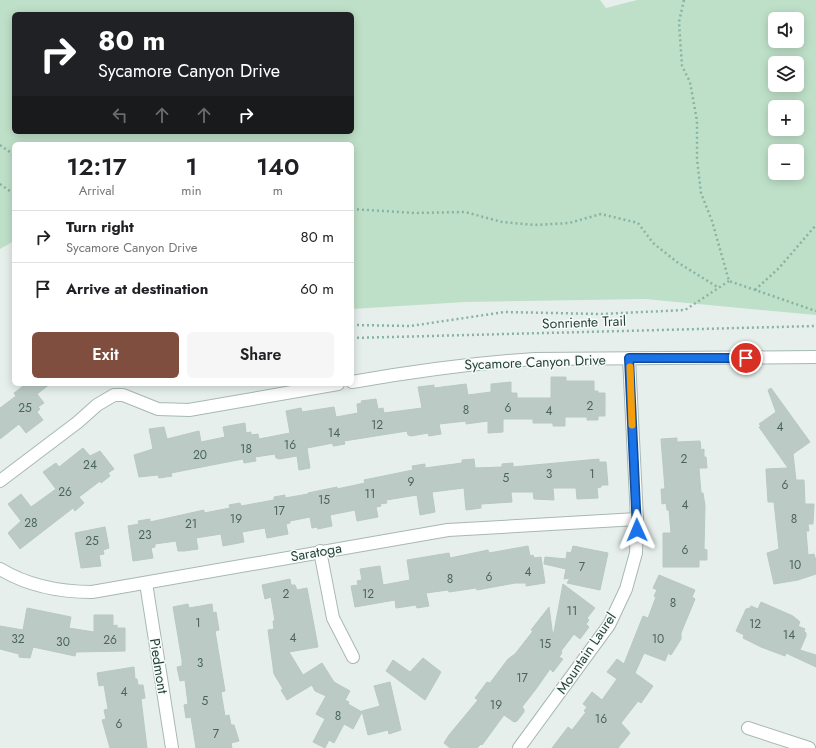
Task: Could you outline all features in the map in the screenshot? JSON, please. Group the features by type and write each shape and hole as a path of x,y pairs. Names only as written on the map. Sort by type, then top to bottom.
{"street":[{"name":"Sycamore Canyon Drive","path":"354,382 438,367 490,362 629,358 816,357"},
{"name":"Mountain Laurel","path":"519,748 609,625 626,589 636,553 637,519 629,358"},
{"path":"0,481 78,422 97,405 114,395 123,395 158,409 189,410 327,386"},
{"name":"Saratoga","path":"0,569 29,583 63,591 92,592 415,535 472,528 637,519"},
{"path":"320,551 333,618 353,657"},
{"name":"Piedmont","path":"146,583 172,748"},
{"path":"748,728 809,748"}],"path":[{"path":"684,0 679,22 682,66 690,82 697,121 697,160 701,192 712,221 729,281"},
{"path":"0,144 12,153"},
{"path":"0,184 12,193"},
{"path":"354,209 415,213 465,212 502,222 535,225 569,223 601,214 638,223 653,243 677,262 719,288"},
{"path":"756,290 779,268 816,225"},
{"path":"354,325 411,326 504,312 601,314 685,310 729,281"},
{"path":"729,281 816,311"},
{"name":"Sonriente Trail","path":"354,338 816,326"}],"green space":[{"path":"0,0 600,0 606,8 637,0 816,0 816,315 645,299 465,302 354,309 354,142 12,142 12,242 0,249"}],"building":[{"path":"551,377 566,377 566,381 594,381 594,391 598,391 598,393 605,393 605,416 598,416 598,420 587,420 587,417 565,417 565,426 553,426 553,423 533,423 533,419 503,419 503,432 488,433 488,421 466,424 466,421 439,424 441,434 429,436 428,433 411,436 408,435 407,431 344,441 345,444 333,446 333,443 307,448 310,468 299,470 297,456 279,459 276,458 275,454 255,457 256,461 244,463 243,459 171,473 172,476 159,478 158,475 139,477 134,455 153,449 149,429 164,427 167,439 199,431 201,442 225,437 223,427 245,423 246,433 251,432 251,435 258,434 259,439 290,433 286,411 301,408 302,412 334,407 336,417 358,413 357,404 362,403 361,401 376,399 378,409 383,408 384,413 422,408 418,387 434,385 434,388 466,384 468,395 491,392 491,384 511,382 511,393 517,393 517,398 551,398"},
{"path":"23,386 47,386 37,394 44,403 38,407 40,409 37,412 43,420 26,433 19,424 0,439 0,408 16,396 14,393"},
{"path":"771,388 810,442 793,454 796,480 804,480 805,504 814,504 813,524 808,524 809,531 806,531 808,555 814,554 816,561 816,574 798,580 774,584 767,553 779,549 774,502 768,502 766,469 788,468 759,427 761,426 759,424 776,412 768,390"},
{"path":"677,438 677,442 700,441 701,450 704,449 704,457 706,457 707,468 699,468 701,493 703,493 705,506 704,549 707,550 707,560 699,560 699,567 663,567 663,533 671,533 669,510 667,510 666,503 662,504 661,489 665,489 661,439"},
{"path":"83,448 90,456 100,451 114,469 108,473 110,476 101,483 100,481 79,497 84,503 75,511 73,508 20,549 8,533 21,521 8,504 21,494 31,507 56,489 43,472 56,463 59,467"},
{"path":"474,459 475,468 502,467 502,464 513,463 513,467 599,459 599,462 606,462 608,485 601,485 601,487 597,488 598,498 577,499 576,488 553,488 554,500 534,499 533,492 511,492 512,502 481,504 481,508 466,510 464,488 432,492 435,512 420,515 417,495 386,500 387,503 380,504 381,506 376,507 378,517 357,521 355,510 330,515 332,526 318,529 317,527 312,528 310,517 290,521 290,523 286,524 288,534 267,538 265,528 242,532 244,542 223,546 221,534 196,538 198,549 184,551 178,551 176,541 155,544 155,547 151,548 153,558 133,561 128,526 139,524 138,521 150,519 150,522 204,510 204,513 230,508 229,505 240,503 241,506 274,500 274,497 285,495 285,498 337,487 337,489 365,483 364,480 413,470 412,466 425,464 425,468 462,463 462,460"},
{"path":"105,527 109,548 103,550 104,554 99,555 101,566 81,568 75,533"},
{"path":"528,546 530,556 533,555 534,558 541,557 545,583 526,586 526,583 515,583 477,590 476,588 449,592 448,590 426,593 429,606 417,608 416,605 396,608 395,600 355,607 351,586 358,585 357,581 362,580 360,569 380,566 383,585 410,580 407,560 449,553 450,558 488,550 489,553"},
{"path":"573,546 608,553 600,590 567,583 570,578 564,579 566,569 544,564 545,557 566,559 567,552 571,553"},
{"path":"659,575 695,590 692,597 695,599 681,633 681,639 671,655 668,653 665,661 644,653 635,673 653,686 641,703 638,701 621,723 630,733 618,748 552,748 568,727 572,730 586,712 584,711 587,707 583,704 592,692 602,700 617,679 607,672 617,659 624,664 643,616 648,618 656,597 654,596 657,590 653,588"},
{"path":"290,579 291,585 295,585 297,590 307,588 318,647 289,652 303,675 322,663 334,682 350,691 345,700 349,702 348,704 362,712 353,729 344,724 334,743 329,740 325,748 313,742 325,719 316,714 326,696 315,691 312,685 287,700 281,690 283,689 274,674 268,630 274,629 273,621 275,621 271,597 265,599 262,585"},
{"path":"563,584 595,608 587,618 589,620 586,624 589,627 580,639 574,634 561,651 562,653 559,657 563,659 553,672 550,669 522,707 524,712 517,721 514,722 504,715 482,745 481,744 477,748 450,748 444,743 449,735 478,700 475,698 487,682 490,683 508,659 515,654 549,607 553,637"},
{"path":"761,602 793,616 800,622 798,626 805,629 804,631 806,636 800,650 816,655 816,667 786,653 785,656 761,647 743,638 744,635 736,631 746,609 750,608 751,606 758,609"},
{"path":"188,604 189,608 212,604 213,613 216,612 219,630 215,631 225,691 221,692 225,716 229,715 231,725 234,725 239,741 231,743 232,748 196,748 191,717 186,718 184,705 188,704 185,680 180,681 177,667 182,666 182,660 173,607"},
{"path":"27,608 71,617 69,628 94,632 94,615 113,615 113,626 117,625 117,628 125,628 125,651 76,652 75,656 33,647 30,658 19,657 19,654 0,649 0,626 23,630"},
{"path":"423,658 441,672 425,700 386,671 393,660 410,672"},
{"path":"134,667 135,679 137,679 138,685 143,685 145,698 141,699 147,748 110,748 102,720 106,719 104,710 108,709 104,685 99,686 97,673"},
{"path":"390,682 401,730 389,734 388,730 368,735 362,711 380,706 374,686"}],"slow traffic":[{"path":"630,367 632,425"}],"route":[{"path":"637,530 629,358 746,358"}]}
